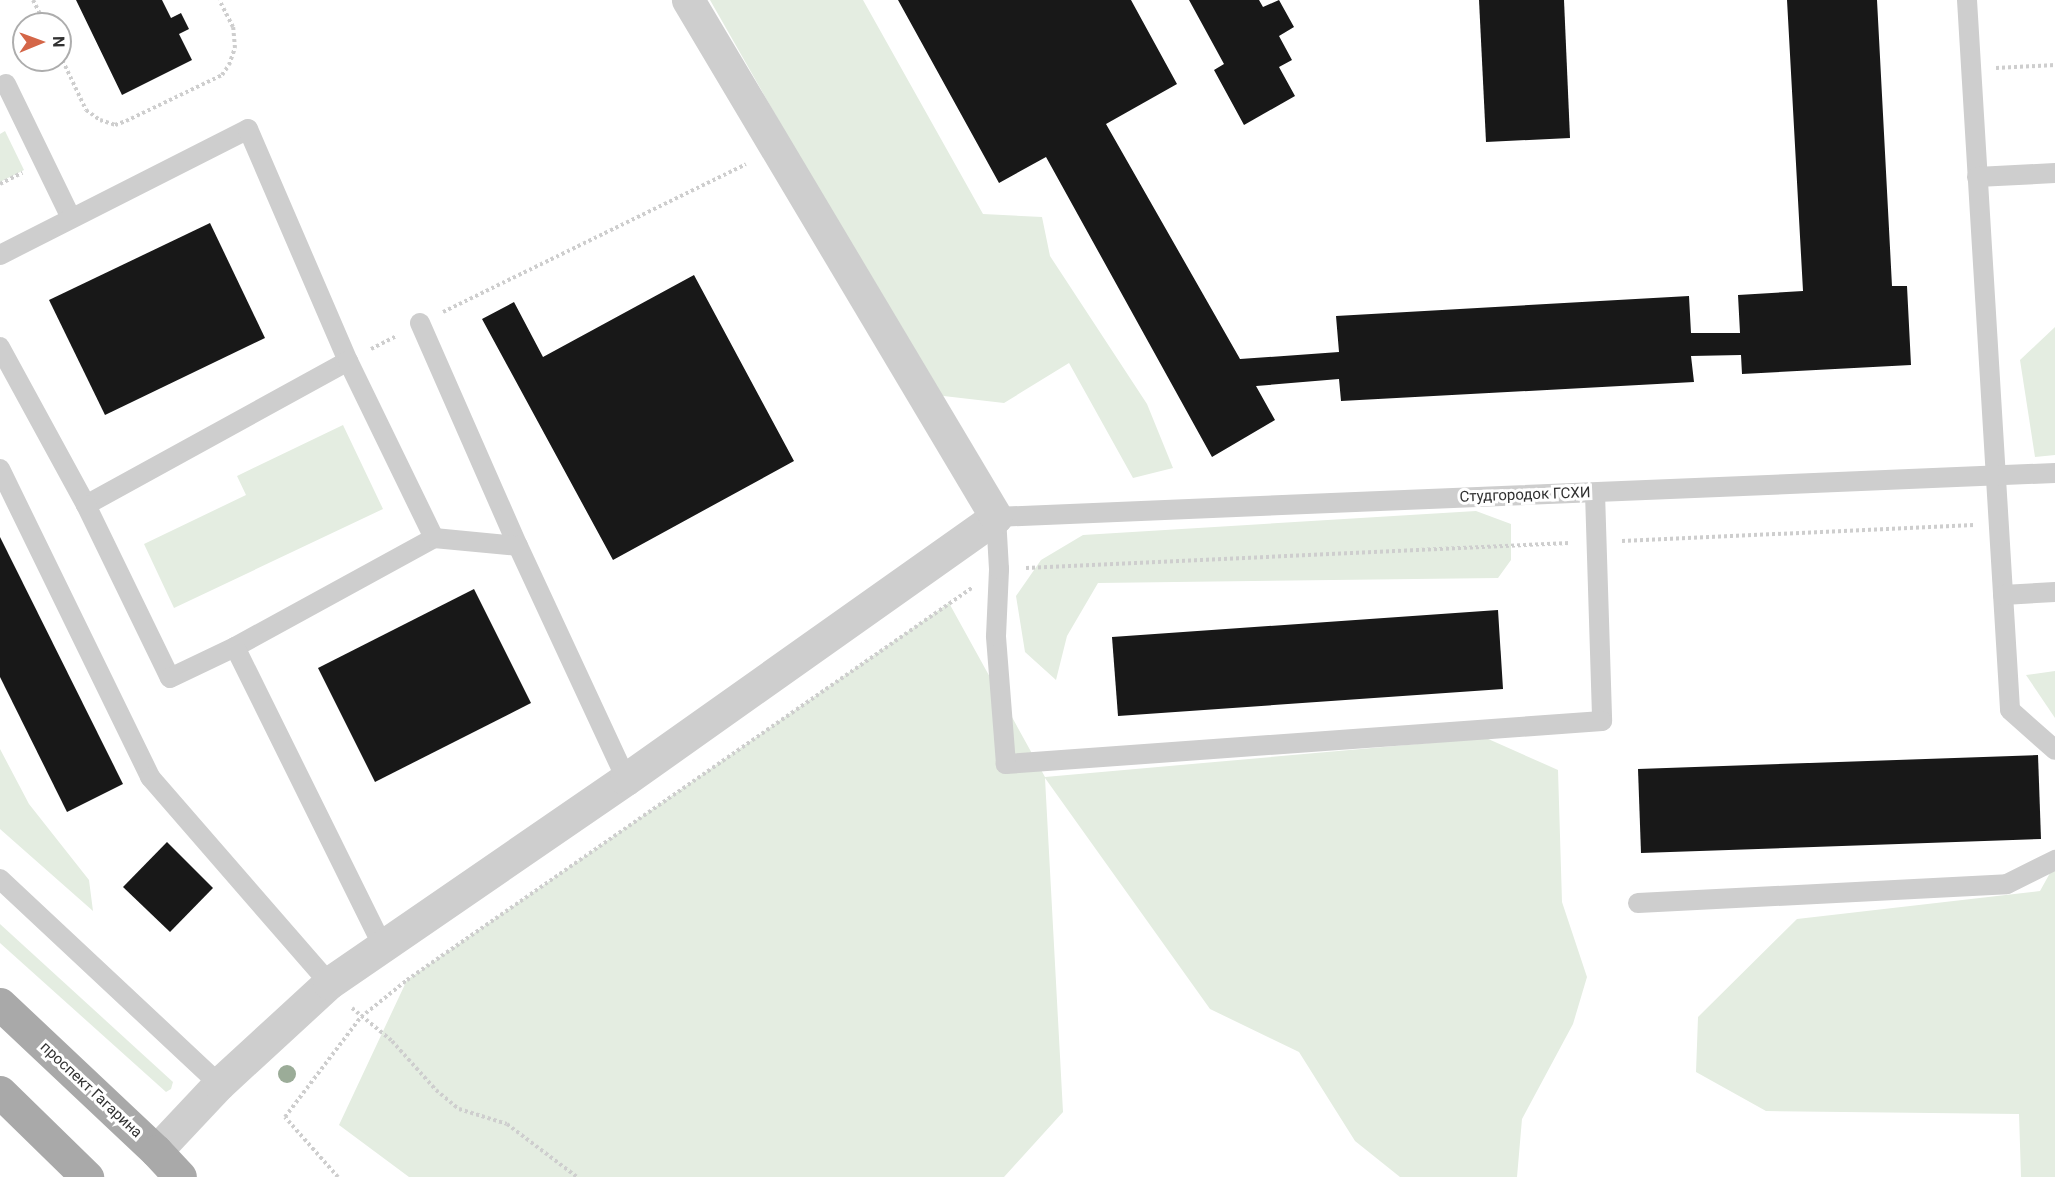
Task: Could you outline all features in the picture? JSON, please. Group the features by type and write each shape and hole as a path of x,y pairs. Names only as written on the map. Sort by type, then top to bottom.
{"main road":[{"name":"проспект Гагарина","path":"0,1004 156,1151 180,1177"},
{"path":"0,1092 87,1177"},
{"path":"156,1151 195,1177"}],"street":[{"path":"156,1151 219,1084 329,983 626,779 996,517 688,0"}],"lane":[{"path":"1967,0 2010,710 2055,750"},
{"path":"2,81 71,218"},
{"path":"0,255 248,129 348,361 434,538"},
{"path":"1977,177 2055,173"},
{"path":"420,323 518,546 626,779"},
{"path":"0,346 86,505 170,678 235,647 434,538 518,546"},
{"path":"86,505 348,361"},
{"path":"0,470 150,777 329,983"},
{"name":"Студгородок ГСХИ","path":"996,517 2055,473"},
{"path":"996,517 999,569 996,636 1006,764 1602,721 1595,493"},
{"path":"2004,595 2055,592"},
{"path":"235,647 383,948"},
{"path":"1638,903 2007,884 2055,860"},
{"path":"0,879 219,1084"}],"path":[{"path":"68,72 86,110 100,120 115,125 126,121 222,75 229,65 235,48 232,27 219,0"},
{"path":"1971,69 2055,66"},
{"path":"348,361 420,323 752,161"},
{"path":"338,1177 285,1117 361,1017 395,988 999,569 1999,524"},
{"path":"329,983 361,1017 392,1041 436,1090 459,1109 507,1124 577,1177"}],"shaded area":[{"path":"710,0 863,0 983,214 1042,217 1050,256 1147,404 1173,468 1133,478 1069,363 1004,403 935,395"},
{"path":"5,131 24,170 0,182 0,134"},
{"path":"2055,327 2055,455 2035,457 2020,360"},
{"path":"343,425 383,509 174,608 144,544 246,495 237,476"},
{"path":"1476,511 1511,524 1511,560 1498,578 1098,583 1067,636 1056,680 1025,652 1016,596 1041,560 1083,535"},
{"path":"949,603 1045,777 1486,738 1558,770 1562,902 1587,977 1573,1024 1522,1119 1517,1177 1400,1177 1355,1141 1299,1052 1210,1009 1045,778 1063,1112 1004,1177 409,1177 339,1125 407,980"},
{"path":"2055,671 2055,718 2026,675"},
{"path":"0,749 29,804 89,880 93,911 0,829"},
{"path":"2055,864 2055,1177 2021,1177 2019,1114 1766,1111 1696,1072 1698,1017 1797,919 2040,891"},
{"path":"0,924 173,1082 171,1089 166,1092 0,943"}],"building":[{"path":"76,0 162,0 171,18 181,13 189,29 179,34 192,60 122,95"},
{"path":"898,0 1131,0 1177,84 1106,124 1240,359 1339,352 1336,316 1689,296 1691,333 1740,333 1738,295 1803,291 1787,0 1877,0 1892,286 1907,286 1911,365 1742,374 1741,355 1691,356 1694,382 1341,401 1339,379 1256,386 1275,420 1212,457 1046,157 999,183"},
{"path":"1189,0 1259,0 1263,7 1279,0 1294,27 1279,36 1292,60 1279,67 1295,96 1244,125 1214,70 1224,64"},
{"path":"1479,0 1564,0 1570,138 1486,142"},
{"path":"210,223 265,338 105,415 49,300"},
{"path":"694,275 794,461 613,560 482,319 514,302 543,357"},
{"path":"0,537 123,784 67,812 0,677"},
{"path":"474,589 531,703 375,782 318,668"},
{"path":"1498,610 1503,689 1118,716 1112,637"},
{"path":"2038,755 2041,839 1641,853 1638,769"},
{"path":"167,842 213,888 170,932 123,887"}]}
